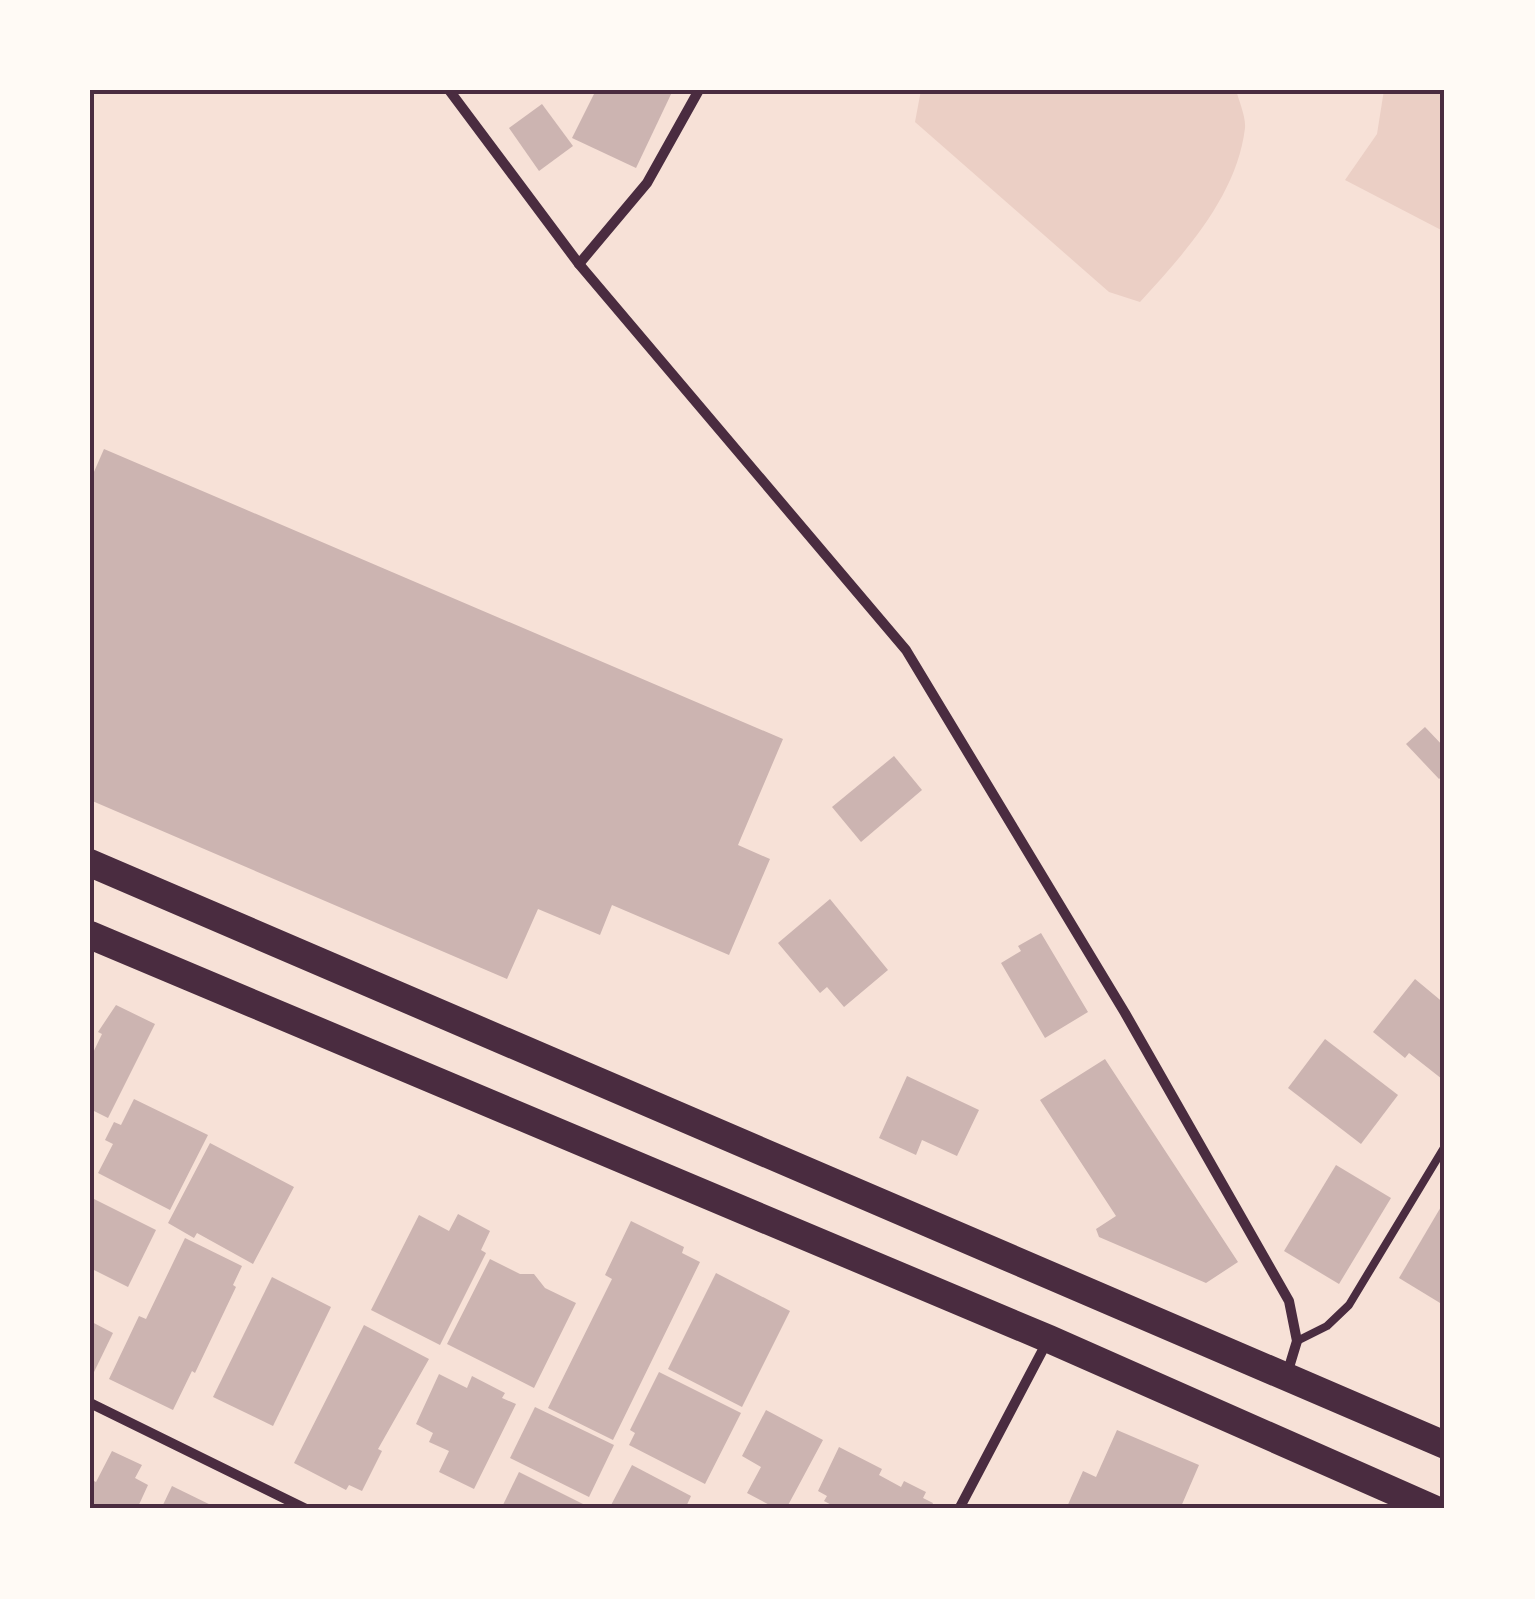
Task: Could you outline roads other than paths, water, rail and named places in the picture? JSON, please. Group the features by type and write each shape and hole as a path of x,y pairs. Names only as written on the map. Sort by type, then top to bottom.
{"highway":[{"path":"90,862 1445,1445"},
{"path":"90,935 1049,1339 1434,1509"}],"street":[{"path":"449,90 579,264 906,650 1125,1014 1289,1301 1297,1341 1286,1378"},
{"path":"579,264 647,183 698,90"},
{"path":"959,1509 1049,1339"},
{"path":"90,1403 306,1509"}],"lane":[{"path":"1297,1341 1327,1326 1350,1306 1445,1146"}]}
